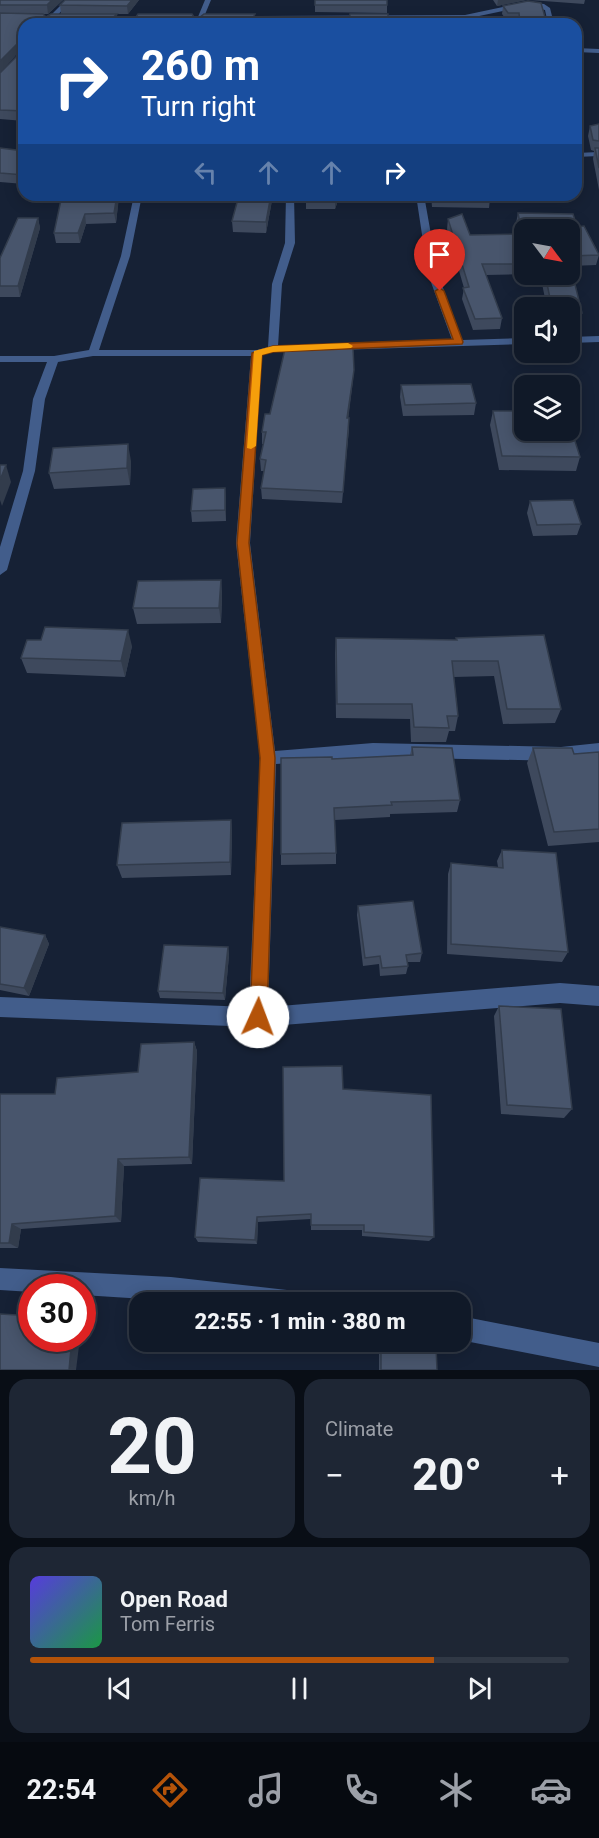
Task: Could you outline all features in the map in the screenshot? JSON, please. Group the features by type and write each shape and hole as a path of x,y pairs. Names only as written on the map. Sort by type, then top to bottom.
{"street":[{"path":"52,17 69,0"},
{"path":"200,18 208,0"},
{"path":"351,18 430,12 465,17 527,4 544,6 548,9 550,18"},
{"path":"428,18 430,12"},
{"path":"42,17 64,17"},
{"path":"582,50 599,51"},
{"path":"582,155 599,154"},
{"path":"93,354 125,258 137,201"},
{"path":"258,1017 268,758 243,543 265,351 277,284 290,243 290,201"},
{"path":"421,201 433,274 458,342"},
{"path":"580,340 599,339"},
{"path":"0,359 54,359 93,354 265,351 514,340"},
{"path":"0,570 29,471 39,399 54,359"},
{"path":"268,758 373,750 561,753 599,750"},
{"path":"0,1007 258,1017 560,993 599,996"},
{"path":"0,1279 171,1288 204,1292"},
{"path":"471,1330 599,1355"}],"building":[{"path":"0,0 52,0 47,5 0,5"},
{"path":"65,0 132,0 127,6 60,5"},
{"path":"315,0 387,0 387,5 315,5"},
{"path":"528,1 541,3 545,18 519,18 519,13 508,13 503,6"},
{"path":"0,13 43,14 46,17 51,14 117,14 112,18 18,18 18,43 0,61"},
{"path":"138,14 192,14 194,17 200,17 204,14 255,14 253,18 135,18"},
{"path":"350,14 388,14 388,18 350,18"},
{"path":"18,55 18,111 0,110 0,73"},
{"path":"599,124 599,141 593,140 590,126"},
{"path":"0,148 18,150 18,174 0,173"},
{"path":"595,148 599,148 599,168"},
{"path":"61,201 116,201 114,213 85,214 78,233 54,233"},
{"path":"237,201 270,201 266,222 232,221"},
{"path":"518,213 573,214 575,219 519,219"},
{"path":"462,214 470,235 514,234 514,264 482,264 502,318 475,319 463,288 469,287 448,219"},
{"path":"18,218 38,218 18,286 0,286 0,258"},
{"path":"584,226 599,255 580,256 580,227"},
{"path":"547,285 575,285 578,297 550,297"},
{"path":"353,348 354,370 347,418 349,418 343,492 261,488 266,460 260,459 266,432 262,432 265,414 270,414 285,349"},
{"path":"471,384 476,403 405,405 401,385"},
{"path":"493,411 514,411 514,441 575,441 580,457 502,456"},
{"path":"128,444 127,468 49,473 53,448"},
{"path":"0,465 6,465 0,480"},
{"path":"225,488 225,510 191,511 193,489"},
{"path":"573,500 581,524 537,525 530,501"},
{"path":"221,580 219,608 133,608 138,581"},
{"path":"45,627 128,630 121,661 21,658 27,640 41,640"},
{"path":"544,635 561,709 507,709 498,661 452,661 458,716 447,716 449,728 414,727 412,704 337,704 336,638 457,640 456,638"},
{"path":"412,747 452,748 460,800 391,802 392,805 334,808 336,853 281,854 281,758 332,757 332,759 413,755"},
{"path":"533,748 572,748 574,754 599,752 599,829 554,832"},
{"path":"231,820 230,862 117,865 122,823"},
{"path":"502,850 556,853 568,952 451,944 451,863 503,868"},
{"path":"413,901 422,953 406,955 408,966 382,968 380,956 365,958 358,906"},
{"path":"0,927 45,935 24,988 0,984"},
{"path":"164,945 228,947 223,993 158,991"},
{"path":"499,1006 561,1009 572,1109 507,1105"},
{"path":"194,1042 189,1157 118,1159 115,1216 12,1224 9,1243 0,1243 0,1094 55,1094 57,1078 138,1072 141,1044"},
{"path":"342,1066 343,1089 431,1095 434,1237 364,1232 364,1225 311,1225 311,1214 257,1217 255,1240 195,1237 200,1178 284,1181 283,1067"},
{"path":"18,1312 18,1352 71,1352 69,1370 0,1370 0,1314 17,1315"},
{"path":"381,1352 436,1352 437,1370 381,1370"}],"slow traffic":[{"path":"251,446 257,353 273,349 348,346"}],"route":[{"path":"258,1017 268,758 243,543 257,353 273,349 458,342 440,291"}]}
